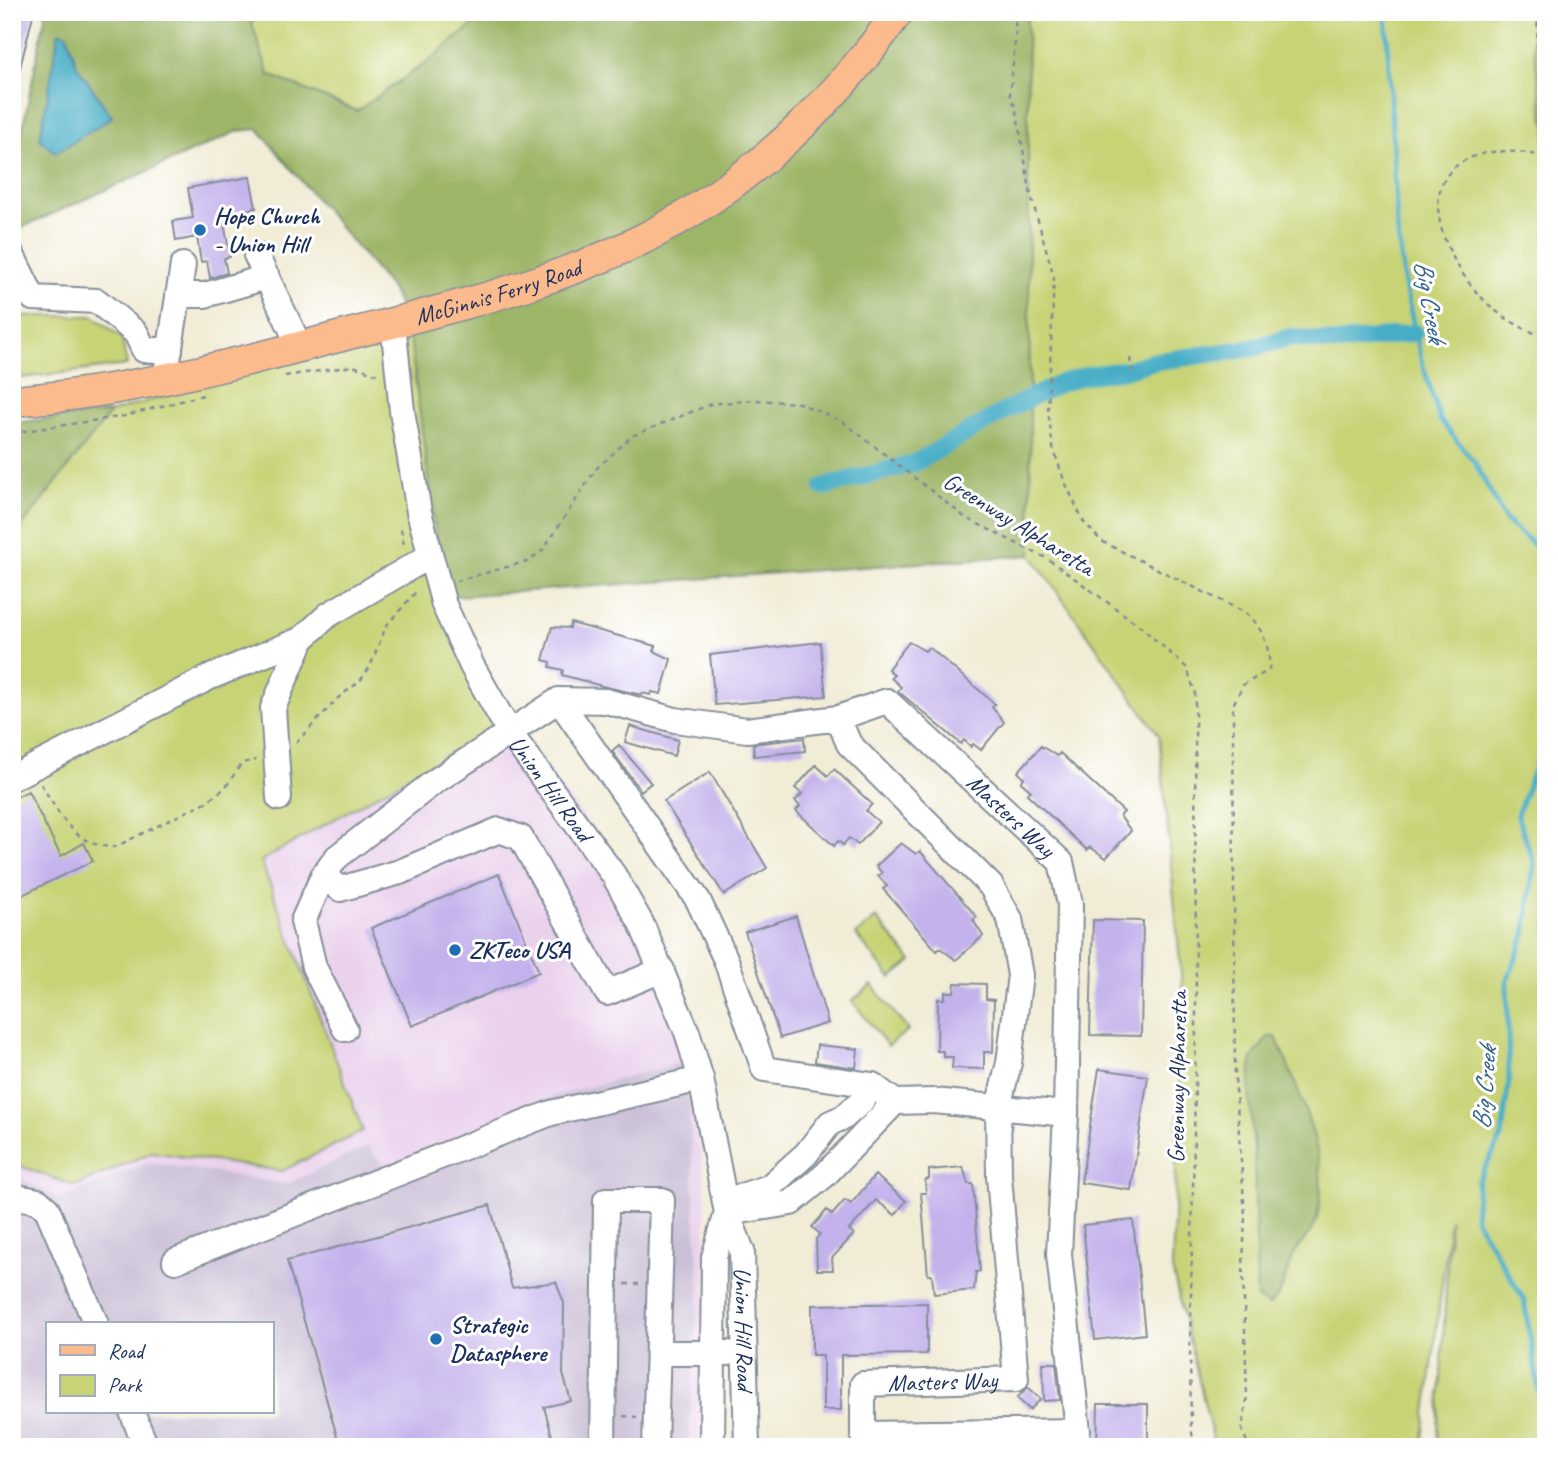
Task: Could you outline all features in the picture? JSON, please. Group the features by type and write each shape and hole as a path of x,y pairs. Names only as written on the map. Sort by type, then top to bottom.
{"main road":[{"name":"McGinnis Ferry Road","path":"12,401 116,388 168,364 300,347 393,323 565,272 645,238 696,210 753,169 809,119 839,89 898,12"}],"street":[{"path":"12,255 33,298 97,301 136,333 144,351 168,364 183,265"},
{"path":"256,255 300,347"},
{"path":"178,295 205,295 267,277"},
{"name":"Union Hill Road","path":"393,323 409,456 428,556 458,638 510,733 612,874 640,923 679,1010 701,1079 726,1207 742,1251 747,1447"},
{"path":"12,778 208,678 302,639 328,615 428,556"},
{"path":"279,798 273,708 302,639"},
{"path":"345,1029 314,967 303,921 323,876 337,858 434,782 559,700 698,900 726,961 764,1069 872,1085 895,1102 934,1101 1066,1114"},
{"name":"Masters Way","path":"559,700 606,701 675,720 747,730 838,718 887,701 1061,862 1070,904 1066,1114 1059,1254 1078,1431 863,1434 863,1384 1016,1379 999,1176 998,1107 1009,1063 1020,975 1010,919 991,886 849,744 838,718"},
{"path":"323,876 340,889 400,872 499,830 521,838 607,993 662,970"},
{"path":"175,1261 551,1113 701,1079"},
{"path":"726,1207 769,1187 806,1154 831,1123 860,1102 872,1085"},
{"path":"726,1207 790,1203 825,1175 895,1102"},
{"path":"831,1123 854,1143"},
{"path":"769,1187 790,1203"},
{"path":"12,1196 38,1201 47,1209 95,1322"},
{"path":"603,1447 606,1200 662,1200 655,1447"},
{"name":"Union Hill Road","path":"712,1447 714,1257 726,1207"},
{"path":"659,1353 712,1355 746,1351"},
{"path":"133,1414 146,1447"}],"path":[{"path":"1014,12 1016,31 1010,95 1016,109 1031,196 1054,276 1048,410 1053,448 1064,480 1083,521 1101,541 1246,613 1255,621 1270,660 1269,670 1242,685 1233,705 1235,1077 1245,1216 1243,1267 1247,1398 1242,1430 1249,1447"},
{"path":"1538,12 1537,45 1546,72"},
{"path":"1546,156 1517,152 1485,153 1466,160 1449,177 1436,209 1443,235 1458,266 1477,293 1496,311 1521,327 1546,338"},
{"path":"1130,358 1133,376"},
{"path":"280,377 353,366 378,374"},
{"path":"12,433 125,416 203,396"},
{"name":"Greenway Alpharetta","path":"457,581 529,561 543,550 596,469 632,436 711,404 755,400 799,403 842,421 966,518 1048,559 1140,626 1186,668 1195,693 1196,1029 1190,1349 1191,1426 1194,1447"},
{"path":"39,782 75,835 102,847 115,847 206,802 225,788 248,760 275,756 292,747 338,698 360,681 370,667 387,626 415,593"},
{"path":"625,1284 640,1284"},
{"path":"623,1416 638,1417"}],"shaded area":[{"path":"508,720 641,889 677,967 694,1027 682,1053 700,1137 706,1198 704,1447 12,1447 12,1163 75,1186 152,1152 282,1171 363,1132 261,861"},
{"path":"687,1061 699,1288 688,1447 12,1447 12,1174 60,1199 150,1162 287,1184 368,1146 385,1168 557,1095"}],"green space":[{"path":"46,12 248,12 269,75 357,111 427,62 489,12 1027,12 1031,555 444,597 408,323 390,287 258,129 238,131 12,232 12,182"},
{"path":"248,12 489,12 427,62 357,111 269,75"},
{"path":"1027,12 1546,12 1546,1447 1437,1447 1450,1219 1422,1447 1215,1447 1172,1269 1183,995 1159,735 1031,555"},
{"path":"1529,12 1546,12 1546,125 1544,121"},
{"path":"12,294 23,316 93,316 122,338 127,365 12,379"},
{"path":"408,323 444,597 508,720 261,861 363,1131 282,1171 152,1152 75,1186 12,1163 12,539 111,412"},
{"path":"111,412 12,539 12,423"},
{"path":"876,918 912,961 891,978 856,935"},
{"path":"872,985 908,1030 888,1046 852,1001"},
{"path":"1268,1037 1276,1037 1303,1102 1320,1172 1317,1218 1289,1265 1281,1290 1269,1305 1257,1299 1254,1149 1249,1092 1252,1058"}],"water":[{"path":"59,31 67,34 77,66 112,117 56,153 40,139"}],"building":[{"path":"12,12 33,15 17,80 12,79"},
{"name":"Hope Church - Union Hill","path":"250,177 256,208 237,212 238,219 224,222 230,257 224,258 227,273 210,278 207,261 201,262 197,237 176,241 173,221 193,218 188,188"},
{"path":"571,623 656,646 654,651 671,659 661,694 652,692 651,695 642,695 602,686 562,675 563,670 550,667 551,662 543,660 552,627 570,628"},
{"path":"820,642 826,696 715,705 710,655"},
{"path":"909,642 925,651 929,647 995,704 992,707 1004,722 981,750 973,744 971,747 964,740 961,744 898,691 901,687 891,678 894,675 888,669"},
{"path":"630,726 678,740 674,756 625,742"},
{"path":"804,738 805,751 754,756 753,744"},
{"path":"619,745 651,783 641,791 612,751"},
{"path":"1041,746 1057,756 1060,753 1124,812 1120,816 1131,831 1106,858 1090,847 1087,850 1027,794 1031,791 1021,782 1024,778 1018,772"},
{"path":"816,765 828,776 834,769 872,804 866,811 879,822 858,845 849,838 843,845 838,841 834,846 796,811 800,806 795,801 802,794 795,788"},
{"path":"710,772 767,868 724,895 664,801"},
{"path":"28,791 61,856 84,843 93,861 12,900 12,799"},
{"path":"901,843 916,854 920,851 977,917 973,920 983,936 956,960 940,948 937,951 883,889 887,886 878,876 882,873 876,866"},
{"name":"ZKTeco USA","path":"499,874 539,972 412,1026 371,928"},
{"path":"796,916 828,1023 780,1038 745,932"},
{"path":"1093,920 1143,921 1141,1036 1090,1035"},
{"path":"955,983 986,984 986,999 994,1000 993,1052 984,1052 984,1069 952,1068 953,1057 943,1057 943,1051 937,1051 938,999 945,999 945,992 954,992"},
{"path":"817,1045 858,1049 856,1068 815,1062"},
{"path":"1099,1069 1148,1076 1131,1190 1081,1183"},
{"path":"963,1167 968,1184 973,1184 980,1271 976,1272 974,1290 934,1294 932,1275 928,1275 921,1193 926,1193 925,1180 929,1179 929,1170"},
{"path":"875,1175 906,1201 895,1215 876,1200 849,1230 854,1234 832,1258 833,1270 817,1270 816,1239 820,1234 812,1227 827,1210 832,1215 845,1200 851,1204"},
{"name":"Strategic Datasphere","path":"490,1205 512,1288 556,1282 564,1303 563,1374 571,1401 544,1407 555,1447 340,1447 287,1261"},
{"path":"1133,1220 1145,1334 1095,1340 1083,1225"},
{"path":"927,1303 927,1354 841,1355 841,1410 823,1410 823,1355 812,1355 812,1305"},
{"path":"1043,1363 1056,1363 1060,1400 1044,1401"},
{"path":"1028,1387 1041,1399 1030,1410 1017,1398"},
{"path":"1098,1404 1148,1404 1148,1447 1097,1447"}],"waterway":[{"name":"Big Creek","path":"1386,12 1397,227 1405,286 1421,359 1440,420 1475,463 1506,521 1546,555"},
{"path":"823,487 915,463 1010,408 1061,383 1088,375 1125,370 1151,362 1253,348 1291,337 1337,343 1414,333"},
{"name":"Big Creek","path":"1546,738 1517,815 1534,862 1525,935 1507,982 1509,1080 1502,1136 1478,1181 1475,1218 1524,1300 1546,1432"}],"place":[{"name":"Hope Church - Union Hill","path":"200,230"},
{"name":"ZKTeco USA","path":"455,950"},
{"name":"Strategic Datasphere","path":"436,1339"}]}
